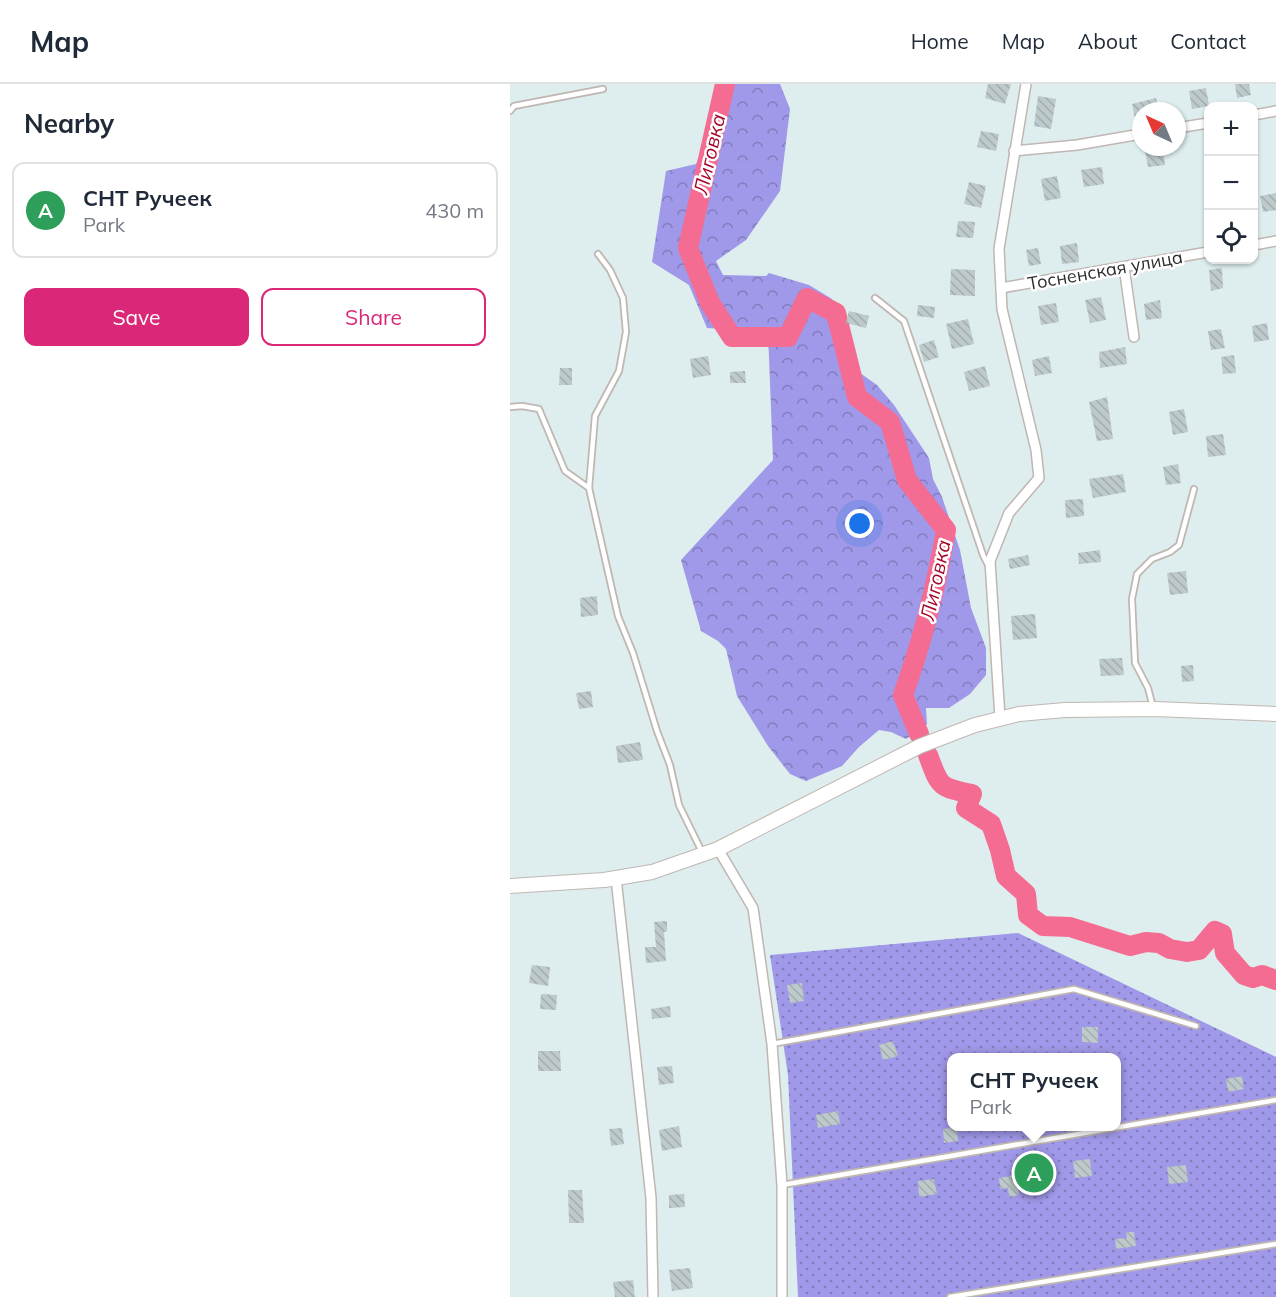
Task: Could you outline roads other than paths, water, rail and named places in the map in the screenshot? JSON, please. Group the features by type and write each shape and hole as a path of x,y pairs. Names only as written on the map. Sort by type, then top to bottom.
{"main road":[{"path":"510,886 616,878 652,872 703,855 920,746 1000,718 1065,710 1276,714"}],"street":[{"path":"1000,718 990,561 1009,513 1039,478 1036,450 1002,309 999,249 1026,84"},
{"path":"1258,114 1276,111"},
{"path":"1186,127 1204,124"},
{"path":"1014,151 1077,145 1132,136"},
{"path":"1258,244 1276,241"},
{"name":"Тосненская улица","path":"1001,288 1204,253"},
{"path":"1124,267 1134,337"},
{"path":"718,849 753,908 772,1044 782,1185 782,1297"},
{"path":"616,878 651,1198 653,1297"}],"lane":[{"path":"510,111 514,106 603,89"},
{"path":"598,254 610,270 623,298 626,332 619,371 595,416 589,488 618,616 633,653 670,765 679,805 703,855"},
{"path":"875,298 904,321 983,555 990,568"},
{"path":"510,407 522,406 539,409 565,471 589,488"},
{"path":"1154,710 1148,688 1135,663 1132,599 1137,574 1152,559 1170,552 1179,545 1194,489"},
{"path":"772,1044 1074,989 1196,1026"},
{"path":"1121,1127 1276,1100"},
{"path":"782,1185 1096,1131"},
{"path":"950,1297 1276,1244"}],"waterway":[{"name":"Лиговка","path":"725,84 688,248 710,303 732,337 788,337 807,298 836,313 857,397 890,422 907,480 946,530 928,613 903,695 919,734"},
{"name":"Лиговка","path":"928,755 935,774 942,784 972,794 966,808 991,824 1006,876 1026,894 1028,915 1043,926 1070,927 1130,946 1146,942 1159,943 1170,949 1187,952 1199,950 1215,931 1222,934 1225,953 1244,975 1253,978 1262,975 1276,980"}],"place":[{"name":"СНТ Ручеек","path":"1034,1173"}]}
